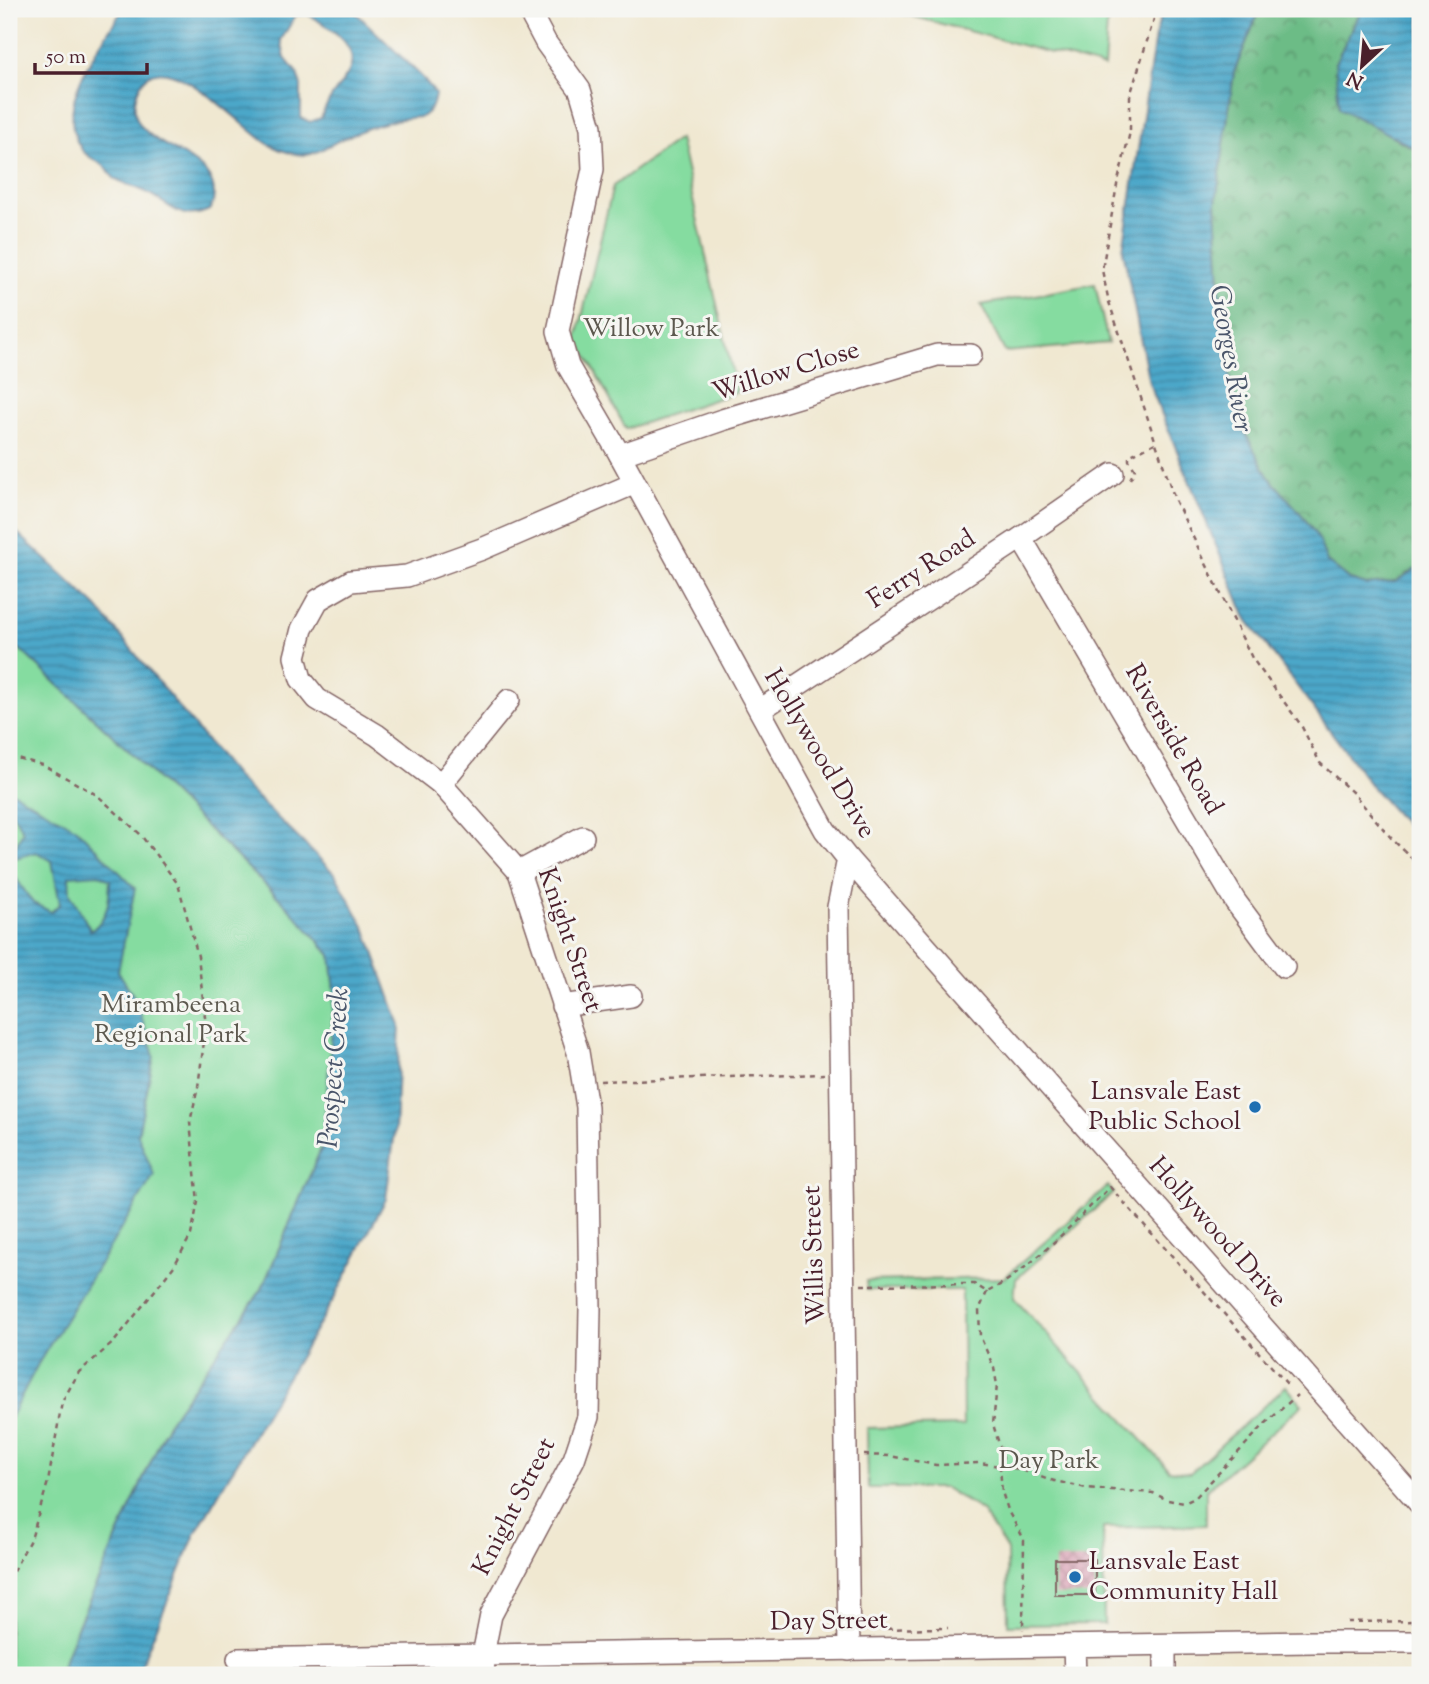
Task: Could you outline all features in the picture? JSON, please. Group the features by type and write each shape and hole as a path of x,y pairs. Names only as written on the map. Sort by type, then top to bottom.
{"street":[{"name":"Hollywood Drive","path":"528,9 546,43 580,90 591,127 593,169 558,331 568,366 620,455 825,830 1420,1504"},
{"name":"Willow Close","path":"620,455 722,420 937,355 971,355"},
{"name":"Ferry Road","path":"760,710 1113,474"},
{"name":"Knight Street","path":"484,1665 491,1615 574,1459 588,1417 590,1309 587,1107 578,1052 519,872 441,784 377,735 317,699 300,679 295,657 302,629 318,600 351,581 407,576 482,549 634,484"},
{"name":"Riverside Road","path":"1021,538 1235,901 1284,967"},
{"path":"441,784 509,700"},
{"path":"519,872 583,836"},
{"name":"Willis Street","path":"848,859 838,907 849,1650"},
{"path":"562,1006 631,996"},
{"name":"Day Street","path":"238,1660 484,1665 849,1650 1420,1642"},
{"path":"1165,1645 1165,1675"},
{"path":"1074,1646 1075,1675"}],"path":[{"path":"1157,9 1130,96 1130,132 1117,185 1102,270 1109,302 1175,500 1252,658 1301,725 1320,763 1353,793 1392,839 1420,866"},
{"path":"1113,474 1121,484 1131,478 1135,470 1129,456 1155,443"},
{"path":"9,756 43,765 97,795 140,834 178,884 198,956 206,1026 198,1087 190,1122 198,1202 191,1235 174,1266 114,1342 79,1372 62,1402 48,1482 32,1536 9,1579"},
{"path":"583,1082 840,1073"},
{"path":"1022,1647 1024,1539 1009,1513 1002,1492 1002,1450 993,1424 997,1385 994,1368 980,1336 979,1310 987,1292 1000,1286 1049,1246 1110,1187 1288,1385"},
{"path":"845,1286 974,1284 987,1292"},
{"path":"847,1453 890,1456 936,1465 979,1463 1019,1469 1046,1479 1086,1488 1153,1493 1184,1503 1195,1498 1265,1424 1297,1395"}],"green space":[{"path":"885,9 1108,9 1104,67"},
{"path":"1260,9 1362,9 1335,63 1396,139 1420,151 1420,566 1395,582 1366,585 1350,580 1327,562 1318,538 1302,515 1267,476 1239,421 1222,334 1216,202 1234,72"},
{"name":"Willow Park","path":"679,139 737,392 626,429 577,338 613,186"},
{"path":"1095,284 1108,343 1005,352 981,305"},
{"name":"Mirambeena Regional Park","path":"9,639 128,750 289,908 331,955 335,992 323,1144 262,1289 168,1423 76,1630 59,1675 9,1675"},
{"name":"Day Park","path":"1108,1186 1113,1193 1016,1279 1014,1298 1169,1470 1190,1473 1286,1386 1302,1405 1206,1491 1206,1525 1103,1528 1104,1624 1008,1625 1007,1550 982,1511 945,1488 868,1488 867,1428 963,1426 962,1290 867,1290 866,1281 1004,1278"}],"water":[{"path":"123,9 352,9 421,76 435,93 434,101 430,110 421,117 379,124 315,153 301,155 270,145 259,138 206,93 186,80 167,73 151,74 140,86 135,108 141,125 154,138 205,172 213,188 211,209 192,215 184,214 148,193 114,178 104,166 84,153 74,133 72,115 82,77","holes":["307,14 341,38 351,55 347,75 321,118 310,122 301,118 301,86 297,73 285,58 281,40 296,15"]},
{"path":"1163,9 1260,9 1234,72 1216,202 1222,334 1239,421 1268,476 1318,538 1327,562 1350,580 1366,585 1395,582 1420,566 1420,841 1373,788 1246,618 1149,383 1123,250 1155,36"},
{"path":"1362,9 1420,9 1420,151 1339,108 1335,63"},
{"name":"Prospect Creek","path":"9,525 97,607 236,777 335,874 366,930 400,1025 395,1131 386,1199 333,1300 196,1532 137,1675 59,1675 76,1630 168,1423 262,1289 323,1144 335,992 331,955 289,908 128,750 9,639"},
{"path":"9,790 76,828 135,888 118,971 136,1000 154,1056 138,1135 154,1175 38,1364 9,1420 9,868 33,903 51,912 60,904 52,861 36,852 9,860 9,847 15,847 23,831 9,810","holes":["99,874 110,880 105,914 91,931 70,893 69,876"]}],"building":[{"name":"Lansvale East Community Hall","path":"1055,1559 1095,1559 1095,1595 1055,1595"}],"place":[{"name":"Lansvale East Public School","path":"1255,1107"},
{"name":"Lansvale East Community Hall","path":"1075,1577"}],"water label":[{"name":"Georges River","path":"1230,359"}]}
